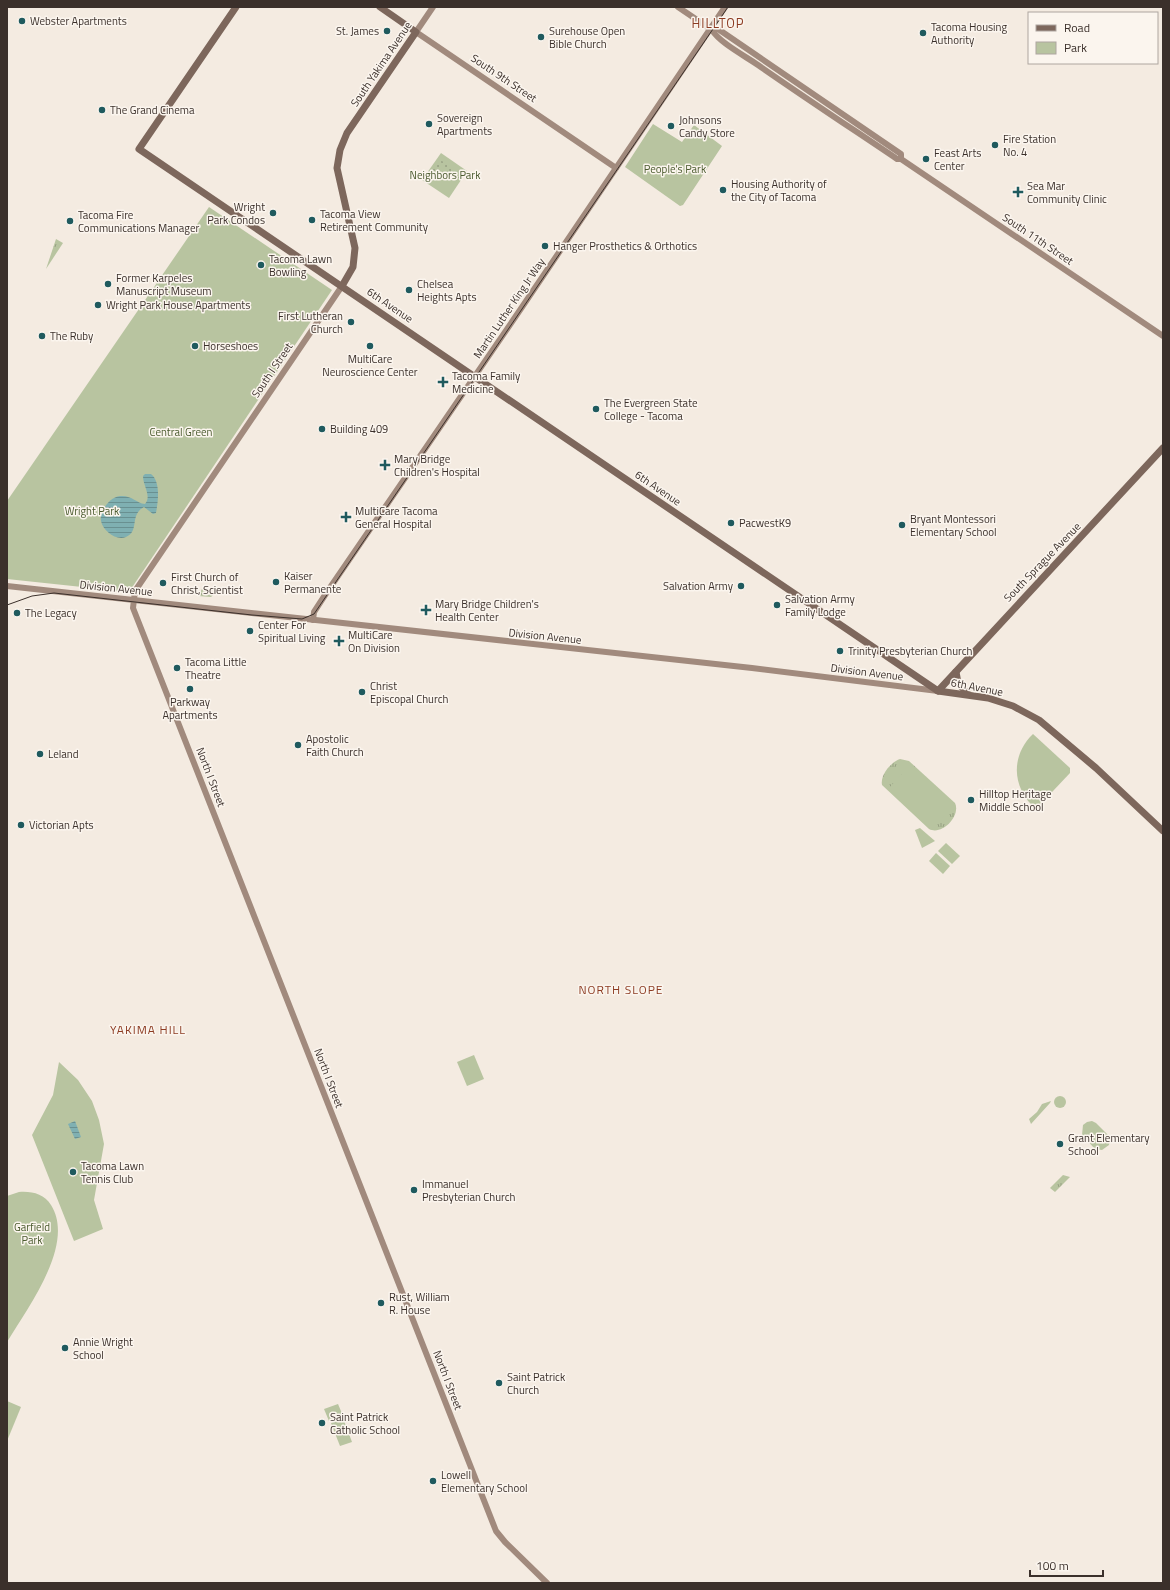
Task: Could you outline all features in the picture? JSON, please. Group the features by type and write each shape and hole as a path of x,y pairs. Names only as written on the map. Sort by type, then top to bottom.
{"main road":[{"name":"6th Avenue","path":"236,7 139,149 938,691 968,694 1013,706 1039,720 1096,768 1163,831"},
{"name":"South 9th Street","path":"380,7 616,168"},
{"name":"South Yakima Avenue","path":"347,133 433,7"},
{"name":"South 11th Street","path":"678,7 711,29 715,35 840,121 897,159 901,159 1163,336"},
{"name":"Martin Luther King Jr Way","path":"313,620 314,612 725,7"},
{"name":"South I Street","path":"134,600 135,591 342,286 353,267 355,248 338,174 338,156 347,133"},
{"name":"South Sprague Avenue","path":"938,691 1163,448"},
{"name":"Division Avenue","path":"7,586 761,669 938,691"},
{"name":"North I Street","path":"134,600 134,608 494,1526 502,1539 548,1583"},
{"path":"956,672 958,683 968,694"}],"green space":[{"name":"People's Park","path":"653,124 682,142 694,125 722,146 683,205 680,206 625,167"},
{"name":"Neighbors Park","path":"441,153 467,171 449,198 422,180"},
{"path":"439,159 463,175 460,179 440,166 434,173 431,171"},
{"name":"Wright Park","path":"209,207 332,290 129,592 7,579 7,501"},
{"path":"56,239 63,243 46,269"},
{"path":"202,589 205,591 207,589 214,594 211,597 198,596"},
{"path":"1033,734 1070,768 1070,773 1036,809 1022,792 1018,782 1017,772 1020,752"},
{"path":"900,759 909,761 955,803 956,808 953,819 945,827 939,830 929,829 882,785 884,773 893,763"},
{"path":"910,765 954,805 932,829 888,789"},
{"path":"920,828 935,841 922,848 915,830"},
{"path":"946,843 960,856 952,864 938,851"},
{"path":"936,853 950,866 943,874 929,861"},
{"path":"474,1055 484,1079 467,1086 457,1062"},
{"name":"Tacoma Lawn Tennis Club","path":"59,1062 78,1080 92,1101 99,1120 104,1144 94,1200 103,1229 74,1241 32,1135 53,1095"},
{"path":"1058,1096 1062,1096 1066,1102 1062,1108 1058,1108 1054,1104 1054,1100"},
{"path":"1051,1101 1031,1124 1029,1119 1037,1112 1042,1104"},
{"path":"1092,1121 1110,1137 1109,1145 1102,1150 1095,1149 1082,1135 1083,1125"},
{"path":"1063,1175 1070,1177 1055,1192 1050,1188"},
{"name":"Garfield Park","path":"19,1192 37,1194 48,1201 57,1221 57,1238 53,1257 46,1276 7,1342 7,1196"},
{"path":"7,1401 21,1407 7,1441"},
{"path":"338,1404 343,1416 329,1421 324,1409"},
{"path":"343,1418 352,1442 340,1446 331,1423"}],"water":[{"path":"145,474 151,474 158,487 156,513 153,514 144,507 139,510 135,518 133,531 130,534 126,537 118,538 110,534 102,525 101,517 103,509 109,502 120,496 128,497 145,504 148,498 143,480 143,476"},
{"path":"75,1121 81,1137 75,1139 68,1124"}],"tram line":[{"path":"7,605 32,596 54,593 252,615 302,619 314,614 728,7"}],"place":[{"name":"Webster Apartments","path":"22,21"},
{"name":"St. James","path":"387,31"},
{"name":"Tacoma Housing Authority","path":"923,33"},
{"name":"Surehouse Open Bible Church","path":"541,37"},
{"name":"The Grand Cinema","path":"102,110"},
{"name":"Sovereign Apartments","path":"429,124"},
{"name":"Johnsons Candy Store","path":"671,126"},
{"name":"Fire Station No. 4","path":"995,145"},
{"name":"Feast Arts Center","path":"926,159"},
{"name":"Housing Authority of the City of Tacoma","path":"723,190"},
{"name":"Sea Mar Community Clinic","path":"1018,192"},
{"name":"Wright Park Condos","path":"273,213"},
{"name":"Tacoma View Retirement Community","path":"312,220"},
{"name":"Tacoma Fire Communications Manager","path":"70,221"},
{"name":"Hanger Prosthetics & Orthotics","path":"545,246"},
{"name":"Tacoma Lawn Bowling","path":"261,265"},
{"name":"Former Karpeles Manuscript Museum","path":"108,284"},
{"name":"Chelsea Heights Apts","path":"409,290"},
{"name":"Wright Park House Apartments","path":"98,305"},
{"name":"First Lutheran Church","path":"351,322"},
{"name":"The Ruby","path":"42,336"},
{"name":"Horseshoes","path":"195,346"},
{"name":"MultiCare Neuroscience Center","path":"370,346"},
{"name":"Tacoma Family Medicine","path":"443,382"},
{"name":"The Evergreen State College - Tacoma","path":"596,409"},
{"name":"Building 409","path":"322,429"},
{"name":"Mary Bridge Children's Hospital","path":"385,465"},
{"name":"MultiCare Tacoma General Hospital","path":"346,517"},
{"name":"PacwestK9","path":"731,523"},
{"name":"Bryant Montessori Elementary School","path":"902,525"},
{"name":"Kaiser Permanente","path":"276,582"},
{"name":"First Church of Christ, Scientist","path":"163,583"},
{"name":"Salvation Army","path":"741,586"},
{"name":"Salvation Army Family Lodge","path":"777,605"},
{"name":"Mary Bridge Children's Health Center","path":"426,610"},
{"name":"The Legacy","path":"17,613"},
{"name":"Center For Spiritual Living","path":"250,631"},
{"name":"MultiCare On Division","path":"339,641"},
{"name":"Trinity Presbyterian Church","path":"840,651"},
{"name":"Tacoma Little Theatre","path":"177,668"},
{"name":"Parkway Apartments","path":"190,689"},
{"name":"Christ Episcopal Church","path":"362,692"},
{"name":"Apostolic Faith Church","path":"298,745"},
{"name":"Leland","path":"40,754"},
{"name":"Hilltop Heritage Middle School","path":"971,800"},
{"name":"Victorian Apts","path":"21,825"},
{"name":"Grant Elementary School","path":"1060,1144"},
{"name":"Tacoma Lawn Tennis Club","path":"73,1172"},
{"name":"Immanuel Presbyterian Church","path":"414,1190"},
{"name":"Rust, William R. House","path":"381,1303"},
{"name":"Annie Wright School","path":"65,1348"},
{"name":"Saint Patrick Church","path":"499,1383"},
{"name":"Saint Patrick Catholic School","path":"322,1423"},
{"name":"Lowell Elementary School","path":"433,1481"}],"district":[{"name":"HILLTOP","path":"718,23"},
{"name":"NORTH SLOPE","path":"621,990"},
{"name":"YAKIMA HILL","path":"148,1030"}],"park label":[{"name":"Central Green","path":"181,432"}]}
